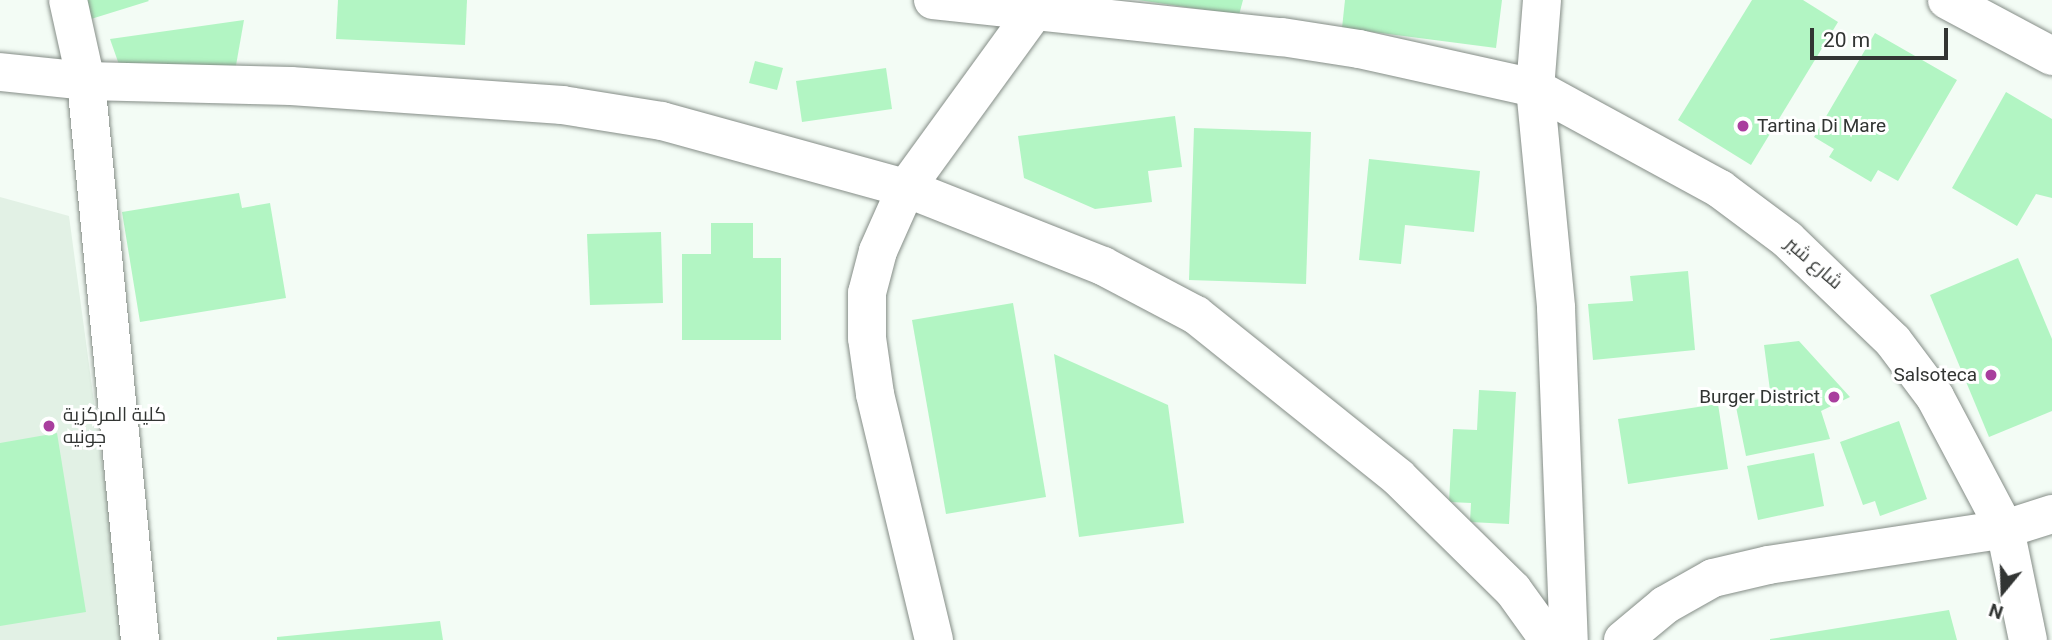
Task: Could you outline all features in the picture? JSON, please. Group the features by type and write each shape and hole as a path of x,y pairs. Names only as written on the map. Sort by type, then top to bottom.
{"street":[{"path":"68,0 86,81 139,640"},
{"name":"شارع شير","path":"933,0 1033,13 1282,37 1359,48 1535,88 1720,189 1843,288 1893,341 1935,397 2005,528 2028,640"},
{"path":"1542,0 1535,88 1556,308 1569,640"},
{"path":"1947,0 2052,57"},
{"path":"934,640 875,394 867,338 867,293 878,251 906,188 1033,13"},
{"path":"0,72 86,81 291,86 562,105 730,136 906,188 1103,266 1196,315 1398,477 1513,590 1549,640"},
{"path":"1623,640 1665,605 1713,578 1768,565 2005,528 2052,514"}],"shaded area":[{"name":"كلية المركزية جونيه","path":"0,197 69,216 126,640 0,640"}],"building":[{"path":"85,0 148,0 149,1 91,19"},
{"path":"338,0 467,0 465,45 336,39"},
{"path":"1138,0 1243,0 1239,15"},
{"path":"1345,0 1502,0 1496,48 1342,28"},
{"path":"1752,0 1803,0 1838,22 1751,165 1678,120"},
{"path":"244,20 235,71 123,76 110,39"},
{"path":"1875,33 1957,80 1898,181 1878,170 1871,182 1829,157 1834,149 1814,137"},
{"path":"755,61 783,68 777,90 749,83"},
{"path":"886,68 892,109 802,122 796,81"},
{"path":"2006,92 2052,119 2052,198 2036,194 2017,226 1952,188"},
{"path":"1175,116 1182,167 1148,171 1152,202 1095,209 1024,178 1018,136"},
{"path":"1194,128 1311,132 1306,284 1189,280"},
{"path":"1369,159 1480,171 1474,232 1405,225 1401,264 1359,260"},
{"path":"239,193 242,208 270,203 286,298 140,322 122,212"},
{"path":"711,223 753,223 753,258 781,258 781,340 682,340 682,254 711,254"},
{"path":"661,232 663,303 590,305 587,234"},
{"path":"2018,258 2052,339 2052,411 1989,437 1930,295"},
{"path":"1688,271 1695,350 1593,360 1588,304 1633,301 1630,276"},
{"path":"1013,303 1046,497 946,514 912,320"},
{"path":"1799,341 1850,397 1821,411 1830,439 1746,456 1735,402 1771,398 1764,345"},
{"path":"1054,354 1168,405 1184,523 1079,537"},
{"path":"1479,390 1516,392 1509,524 1470,522 1471,503 1449,502 1453,429 1477,430"},
{"path":"1718,404 1728,469 1628,484 1618,419"},
{"path":"1899,421 1927,499 1880,516 1875,501 1863,505 1840,442"},
{"path":"57,433 86,612 0,626 0,443"},
{"path":"1814,453 1824,506 1758,520 1747,466"},
{"path":"1949,610 1957,640 1770,640 1770,639"},
{"path":"440,621 443,640 277,640 277,637"}],"place":[{"name":"Tartina Di Mare","path":"1743,126"},
{"name":"Salsoteca","path":"1991,375"},
{"name":"Burger District","path":"1834,397"},
{"name":"كلية المركزية جونيه","path":"49,426"}]}
